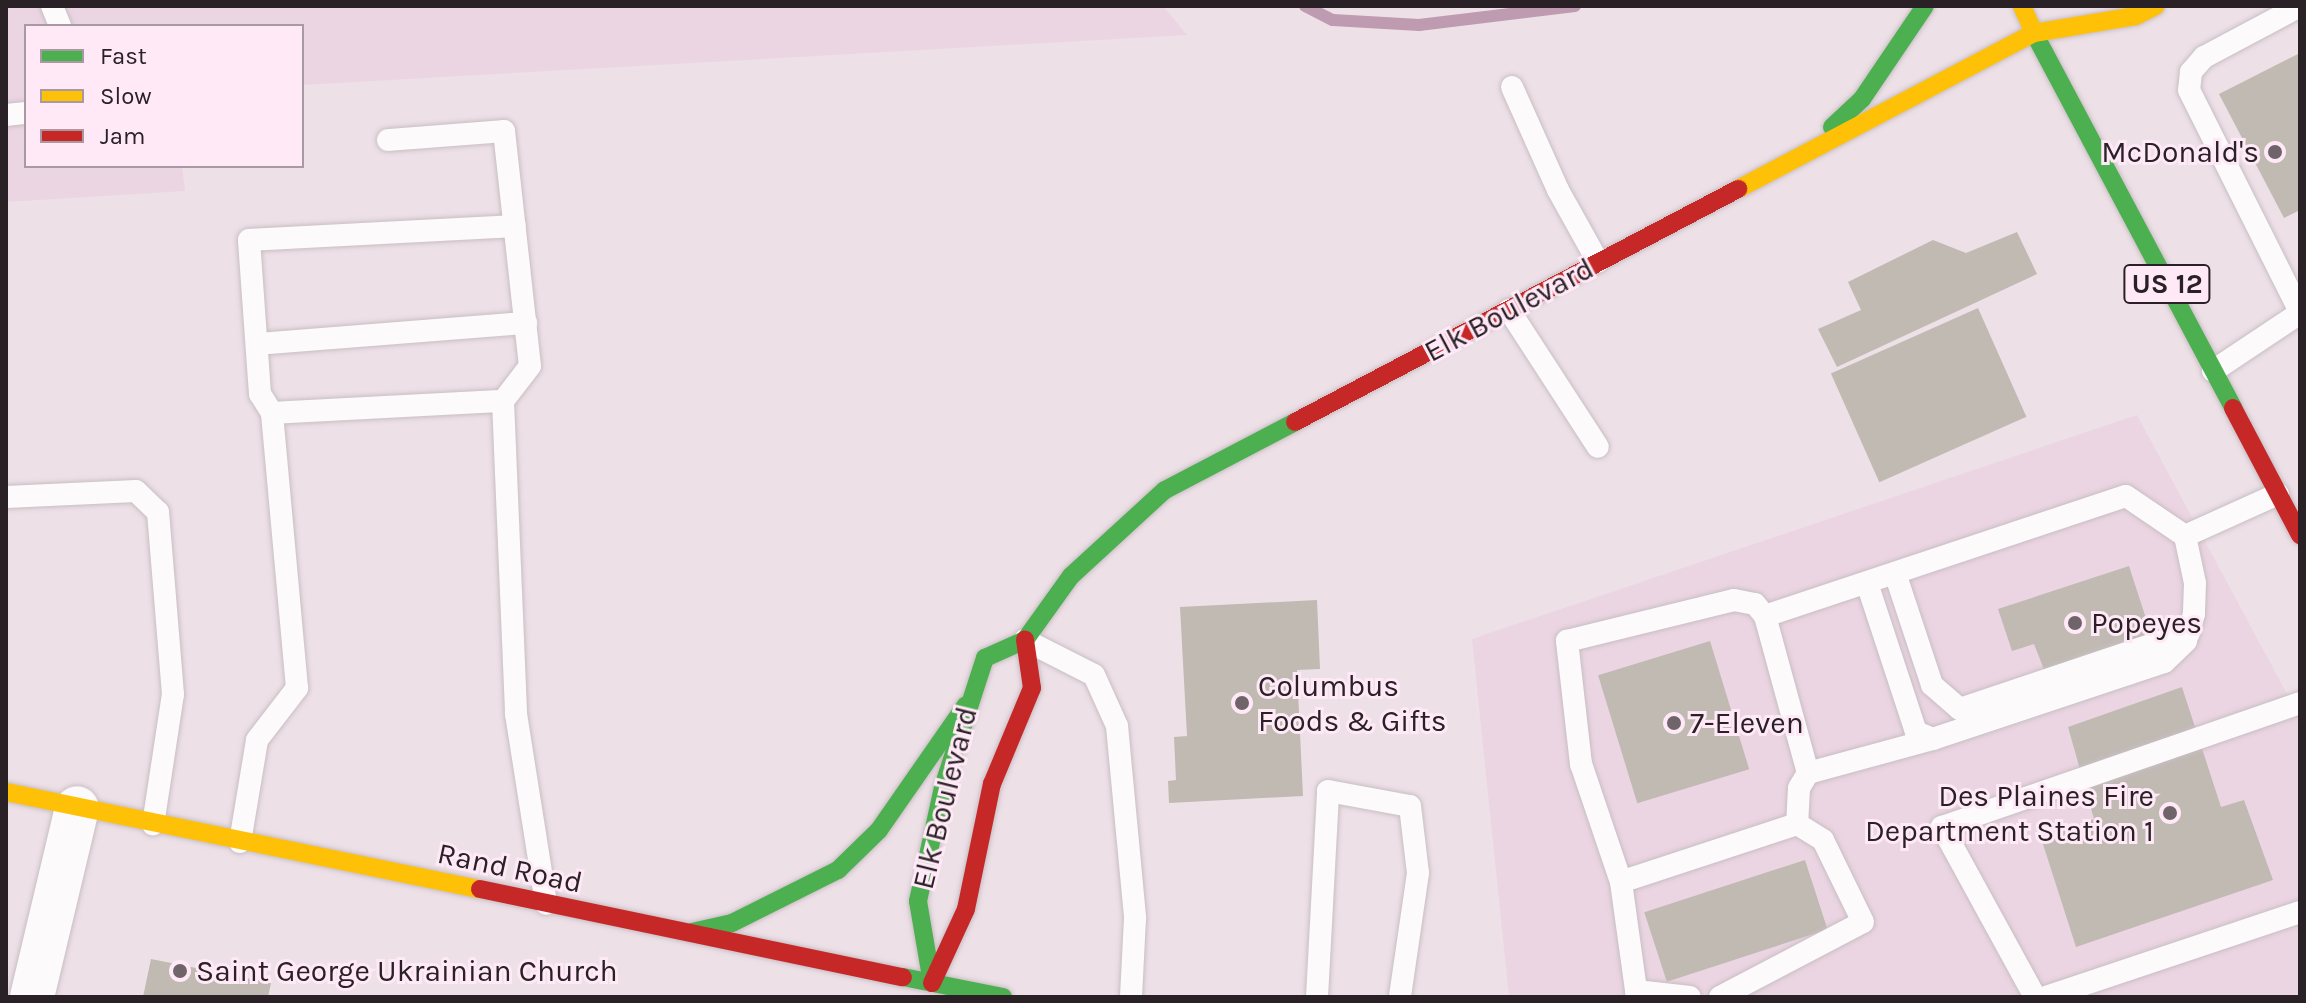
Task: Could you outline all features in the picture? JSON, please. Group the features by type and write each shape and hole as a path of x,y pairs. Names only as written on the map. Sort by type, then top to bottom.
{"main road":[{"path":"1802,155 1862,99 1925,6"},
{"path":"2022,6 2034,33"},
{"name":"Elk Boulevard","path":"932,990 918,901 966,705 985,658 1025,640 1071,576 1165,490 2034,33 2062,6"},
{"name":"Elk Boulevard","path":"2034,33 2136,16 2156,6"},
{"name":"US 12","path":"2034,33 2300,535"},
{"name":"Elk Boulevard","path":"932,990 966,909 992,784 1032,688 1025,640"},
{"path":"688,933 732,923 838,870 879,830 966,705"},
{"name":"Rand Road","path":"6,792 688,933 932,990 1003,997"}],"street":[{"path":"32,997 77,808"}],"lane":[{"path":"2213,371 2300,312 2189,90 2191,72 2204,57 2300,6"},
{"path":"1512,87 1558,190 1598,262"},
{"path":"388,140 504,131 530,366 503,401 516,714 522,778 546,904"},
{"path":"240,842 257,740 297,688 272,413 260,394 249,240 515,226"},
{"path":"1509,310 1598,447"},
{"path":"257,344 526,323"},
{"path":"272,413 503,401"},
{"path":"6,497 136,491 158,512 173,694 153,824"},
{"path":"2185,536 2278,494"},
{"path":"1765,616 2126,496 2185,536 2195,583 2186,641 2164,662 1933,739 1808,773 1799,788 1797,824"},
{"path":"1895,573 1932,685 1960,709 2189,632"},
{"path":"1867,583 1916,732 1933,739"},
{"path":"1690,997 1636,994 1621,882 1581,764 1567,641 1734,600 1755,604 1765,616 1808,773"},
{"path":"1025,640 1094,675 1117,726 1135,918 1131,997"},
{"path":"2035,997 1942,827 2300,703"},
{"path":"1317,997 1328,791 1410,806 1418,873 1400,997"},
{"path":"1621,882 1797,824 1823,840 1863,922 1720,997"},
{"path":"2046,997 2300,912"}],"shaded area":[{"path":"6,6 1163,6 1187,35 304,85 304,24 24,24 24,168 182,168 185,191 6,202"},
{"path":"2137,415 2300,718 2300,997 1509,997 1472,639"}],"building":[{"name":"McDonald's","path":"2300,53 2300,210 2284,218 2219,94"},
{"path":"2017,232 2037,274 1837,367 1818,329 1861,310 1848,282 1933,240 1966,253"},
{"path":"1978,308 2026,417 1879,482 1831,373"},
{"name":"Popeyes","path":"2129,566 2152,637 2045,672 2034,644 2012,651 1998,609"},
{"name":"Columbus Foods & Gifts","path":"1317,600 1320,669 1297,670 1303,796 1169,803 1168,781 1176,780 1174,737 1187,736 1180,607"},
{"name":"7-Eleven","path":"1710,641 1749,769 1637,803 1598,675"},
{"name":"Des Plaines Fire Department Station 1","path":"2182,687 2221,807 2244,800 2273,880 2076,947 2041,838 2094,819 2068,727"},
{"path":"1805,860 1828,929 1667,982 1644,912"},
{"name":"Saint George Ukrainian Church","path":"151,959 271,983 268,997 143,997"}],"waterway":[{"path":"1305,6 1333,20 1419,25 1575,6"}],"traffic: fast":[{"path":"1832,127 1862,99 1925,6"},
{"path":"2034,33 2233,408"},
{"path":"932,983 918,901 943,787 985,658 1025,640 1071,576 1165,490 1295,422"},
{"path":"692,932 732,923 838,870 879,830 966,705"},
{"path":"903,977 1003,997"}],"traffic: slow":[{"path":"1738,189 2034,33 2022,6"},
{"path":"2034,33 2136,16 2156,6"},
{"path":"6,792 480,889"}],"traffic: jam":[{"path":"1295,422 1738,189"},
{"path":"2233,408 2300,535"},
{"path":"932,983 966,909 992,784 1032,688 1025,640"},
{"path":"480,889 903,977"}],"place":[{"name":"McDonald's","path":"2275,152"},
{"name":"Popeyes","path":"2075,623"},
{"name":"Columbus Foods & Gifts","path":"1242,703"},
{"name":"7-Eleven","path":"1674,723"},
{"name":"Des Plaines Fire Department Station 1","path":"2170,813"},
{"name":"Saint George Ukrainian Church","path":"180,971"}]}
